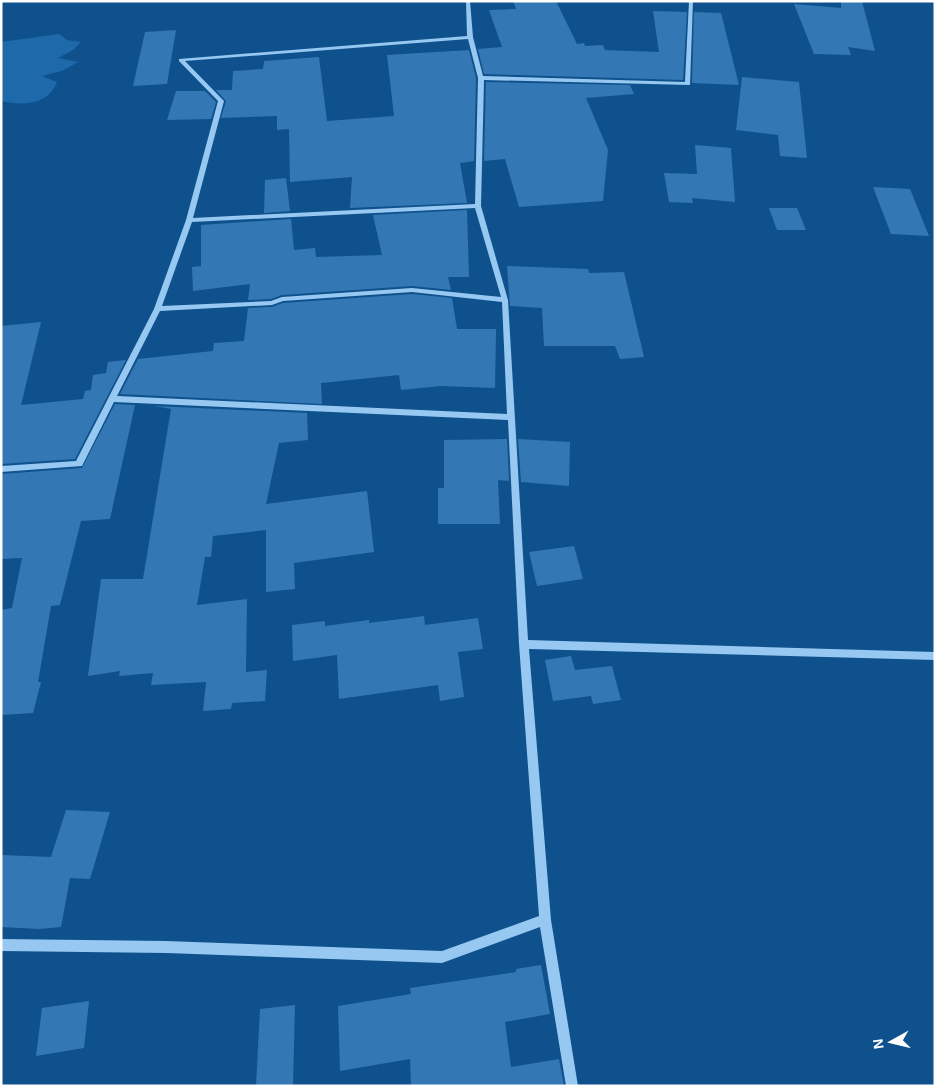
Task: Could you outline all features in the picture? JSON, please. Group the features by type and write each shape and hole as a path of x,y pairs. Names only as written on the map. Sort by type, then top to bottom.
{"street":[{"path":"468,1 470,37 481,78 478,206 505,300 524,644 545,920 572,1086"},
{"path":"481,78 688,84 692,1"},
{"path":"1,469 79,464 158,309 189,220 220,101 181,60 470,37"},
{"path":"189,220 478,206"},
{"path":"158,309 272,303 282,299 412,290 505,300"},
{"path":"112,399 512,417"},
{"path":"524,644 935,656"},
{"path":"1,945 176,948 442,957 545,920"}],"shaded area":[{"path":"59,34 67,40 81,42 73,50 58,58 78,62 62,71 42,76 57,82 53,90 41,99 26,103 1,101 1,42"}],"building":[{"path":"513,1 556,1 577,44 584,43 585,46 603,45 605,50 659,52 653,11 687,12 683,80 484,74 478,49 502,47 489,10 516,9"},
{"path":"841,1 862,1 875,51 848,47 851,55 814,54 794,4 841,8"},
{"path":"694,12 721,13 739,85 692,83"},
{"path":"176,30 167,84 133,86 145,32"},
{"path":"469,50 476,78 474,161 460,163 467,203 350,208 352,177 290,182 289,129 277,130 277,116 221,118 226,101 216,90 232,90 233,71 263,69 264,61 319,57 327,121 394,116 387,55"},
{"path":"742,77 799,82 807,158 780,156 778,135 736,130"},
{"path":"486,82 630,85 634,94 586,98 608,150 603,201 519,207 505,159 484,161"},
{"path":"176,91 205,91 216,102 211,119 167,120"},
{"path":"695,145 731,148 735,202 692,198 693,203 669,202 664,173 697,174"},
{"path":"286,178 290,211 264,213 265,180"},
{"path":"873,187 910,189 929,236 891,234"},
{"path":"769,208 797,208 806,230 777,230"},
{"path":"467,210 469,277 448,277 451,290 412,286 282,295 271,299 248,300 250,284 193,291 192,267 201,266 201,225 291,219 294,250 315,248 316,257 382,255 373,215"},
{"path":"507,266 588,269 589,273 624,272 644,357 620,359 615,346 544,346 542,308 510,306"},
{"path":"412,294 452,298 457,329 496,329 495,388 441,386 401,390 399,375 321,383 322,404 120,394 138,359 213,351 214,343 244,341 248,308 272,307 283,303"},
{"path":"41,322 21,405 83,399 85,391 91,390 93,375 106,373 108,362 126,360 75,459 1,464 1,326"},
{"path":"115,404 135,405 110,519 81,521 60,605 51,606 38,682 41,682 33,713 1,715 1,610 12,608 22,558 1,559 1,474 82,468"},
{"path":"154,406 307,413 308,440 279,443 266,504 367,491 374,552 294,563 295,589 266,592 266,530 213,536 211,557 205,557 197,605 247,599 246,672 267,670 265,701 232,703 231,709 203,711 206,682 151,685 153,673 119,676 120,671 88,676 101,579 143,579 171,409"},
{"path":"507,439 509,481 498,480 500,524 438,524 438,488 444,488 444,440"},
{"path":"518,439 570,442 569,486 521,482"},
{"path":"574,546 583,579 537,586 529,552"},
{"path":"424,616 425,625 478,618 483,649 458,652 464,697 440,701 438,685 339,699 337,655 293,661 292,625 325,621 325,626 369,620 369,623"},
{"path":"571,656 575,670 612,666 621,700 593,704 591,696 553,701 545,660"},
{"path":"66,810 110,812 90,879 70,878 61,927 39,929 1,927 1,855 51,857"},
{"path":"541,965 550,1014 505,1022 511,1067 559,1059 564,1086 411,1086 410,1059 340,1071 338,1006 411,994 410,988 516,972 516,969"},
{"path":"89,1001 84,1048 36,1056 42,1008"},
{"path":"295,1005 293,1086 256,1086 260,1009"}]}
